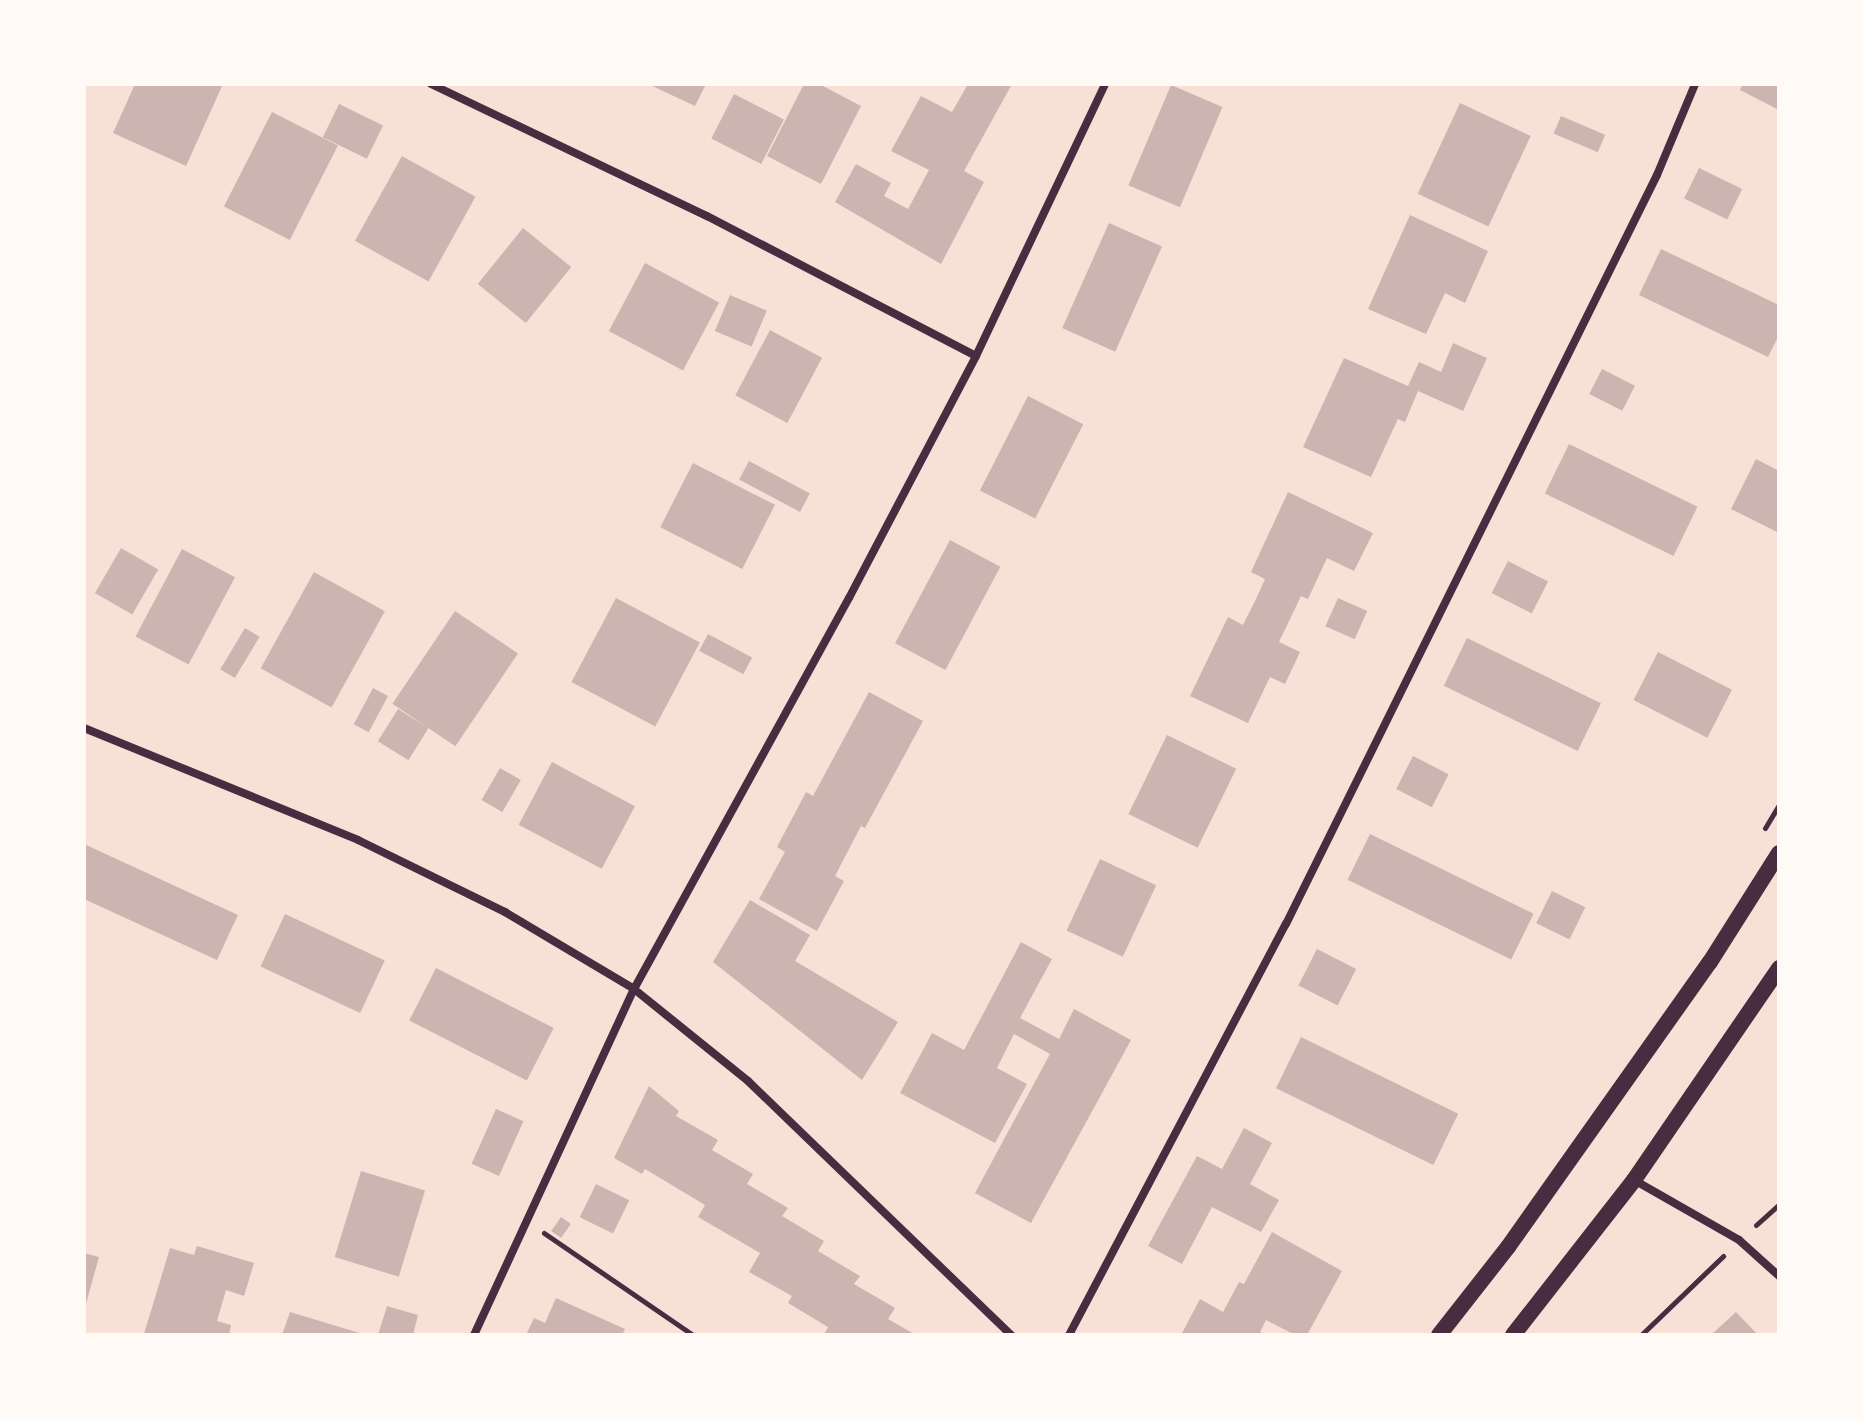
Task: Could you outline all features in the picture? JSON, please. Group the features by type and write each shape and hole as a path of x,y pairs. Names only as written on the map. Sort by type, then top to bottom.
{"main road":[{"path":"1439,1335 1508,1247 1710,962 1779,853"},
{"path":"1513,1335 1634,1180 1779,968"}],"street":[{"path":"431,84 707,216 976,356"},
{"path":"474,1335 634,989 849,598 976,356 1105,84"},
{"path":"1069,1335 1286,924 1657,175 1695,84"},
{"path":"84,728 358,840 505,912 634,989 748,1081 1011,1335"},
{"path":"1634,1180 1739,1240 1779,1276"}],"path":[{"path":"527,1222 693,1335"},
{"path":"1641,1335 1739,1240"}],"building":[{"path":"135,84 223,84 186,166 113,133"},
{"path":"648,84 706,84 695,106"},
{"path":"804,84 819,84 861,106 821,184 767,156"},
{"path":"968,84 1012,84 964,171 984,182 941,264 835,202 856,164 891,183 884,196 908,209 929,170 891,151 921,96 952,112"},
{"path":"1743,84 1779,84 1779,110 1740,90"},
{"path":"1171,85 1223,107 1180,207 1128,185"},
{"path":"734,94 784,119 761,164 711,139"},
{"path":"1460,103 1531,136 1488,227 1418,194"},
{"path":"339,104 383,125 367,159 323,137"},
{"path":"272,112 338,146 290,240 224,206"},
{"path":"1561,116 1605,135 1598,152 1554,133"},
{"path":"402,156 475,197 428,282 355,241"},
{"path":"1699,168 1742,189 1727,220 1684,199"},
{"path":"1410,215 1488,251 1465,303 1445,293 1426,334 1368,309"},
{"path":"1109,223 1162,247 1115,352 1062,328"},
{"path":"523,228 571,267 526,323 478,284"},
{"path":"1661,249 1779,305 1779,335 1768,357 1639,295"},
{"path":"645,263 719,302 683,370 609,331"},
{"path":"730,295 767,311 752,347 715,331"},
{"path":"770,330 822,358 787,423 735,395"},
{"path":"1453,343 1487,358 1463,411 1418,391 1405,422 1398,419 1371,477 1303,447 1344,358 1408,386 1419,362 1441,372"},
{"path":"1602,369 1635,386 1622,411 1589,394"},
{"path":"1028,396 1083,424 1035,519 980,490"},
{"path":"1569,444 1698,507 1673,556 1545,493"},
{"path":"1756,459 1779,471 1779,533 1731,509"},
{"path":"749,461 810,493 800,512 739,480"},
{"path":"693,463 775,505 742,569 660,527"},
{"path":"1288,492 1373,533 1354,571 1327,558 1308,599 1301,596 1279,642 1300,652 1285,684 1270,677 1248,723 1190,696 1228,617 1243,625 1257,597 1265,579 1251,572"},
{"path":"950,540 1000,567 945,670 895,643"},
{"path":"121,548 158,570 132,615 95,593"},
{"path":"182,549 235,577 188,665 136,636"},
{"path":"1508,561 1548,581 1532,614 1492,593"},
{"path":"314,572 385,611 332,707 261,668"},
{"path":"616,598 700,643 655,726 571,682"},
{"path":"1338,598 1367,611 1355,639 1325,626"},
{"path":"455,611 518,653 455,746 392,704"},
{"path":"245,628 260,637 235,678 220,669"},
{"path":"708,634 752,657 743,674 699,651"},
{"path":"1467,638 1601,703 1578,751 1444,686"},
{"path":"1658,652 1732,690 1707,738 1633,700"},
{"path":"373,688 388,696 369,732 354,724"},
{"path":"869,692 923,721 835,876 844,881 817,931 759,899 785,852 777,847 806,792 813,796"},
{"path":"398,709 429,728 408,760 378,741"},
{"path":"1167,735 1236,769 1198,848 1128,814"},
{"path":"1413,756 1449,774 1432,807 1396,789"},
{"path":"552,762 635,806 602,869 519,825"},
{"path":"500,768 521,780 502,812 482,800"},
{"path":"1370,834 1534,914 1511,960 1348,880"},
{"path":"84,844 238,915 217,960 84,899"},
{"path":"1100,859 1156,885 1123,957 1067,931"},
{"path":"1552,891 1585,907 1569,940 1536,923"},
{"path":"750,900 810,935 795,961 898,1022 862,1080 713,962"},
{"path":"285,914 385,960 360,1013 260,967"},
{"path":"1021,942 1052,959 1020,1018 1059,1039 1074,1009 1131,1040 1031,1223 975,1193 1050,1054 1014,1034 997,1068 1027,1084 995,1143 900,1093 932,1033 964,1050"},
{"path":"1317,949 1356,969 1338,1006 1298,986"},
{"path":"436,968 554,1028 527,1080 409,1021"},
{"path":"1301,1037 1458,1114 1433,1165 1276,1088"},
{"path":"649,1086 679,1111 676,1116 718,1140 712,1150 753,1174 747,1184 788,1208 782,1216 824,1241 818,1251 860,1276 854,1284 895,1308 888,1319 916,1335 824,1335 828,1327 788,1303 792,1296 749,1272 760,1253 698,1217 705,1205 645,1169 642,1174 614,1158"},
{"path":"496,1109 523,1121 499,1176 472,1164"},
{"path":"1244,1128 1272,1143 1250,1184 1279,1200 1261,1232 1212,1207 1182,1264 1148,1246 1197,1156 1222,1169"},
{"path":"361,1171 425,1191 399,1277 335,1257"},
{"path":"596,1184 629,1200 613,1233 580,1217"},
{"path":"561,1217 571,1224 561,1238 551,1231"},
{"path":"1272,1232 1342,1271 1307,1335 1295,1335 1266,1320 1260,1332 1266,1335 1181,1335 1200,1299 1223,1312 1239,1282 1244,1284"},
{"path":"197,1246 254,1263 244,1296 226,1290 217,1321 231,1325 229,1335 144,1334 170,1248 194,1255"},
{"path":"84,1253 99,1257 85,1307 84,1307"},
{"path":"556,1298 625,1329 622,1335 526,1335 534,1318 545,1323"},
{"path":"387,1306 418,1315 413,1335 378,1335"},
{"path":"290,1312 363,1334 363,1335 282,1335"},
{"path":"1736,1312 1758,1335 1711,1335"}]}
